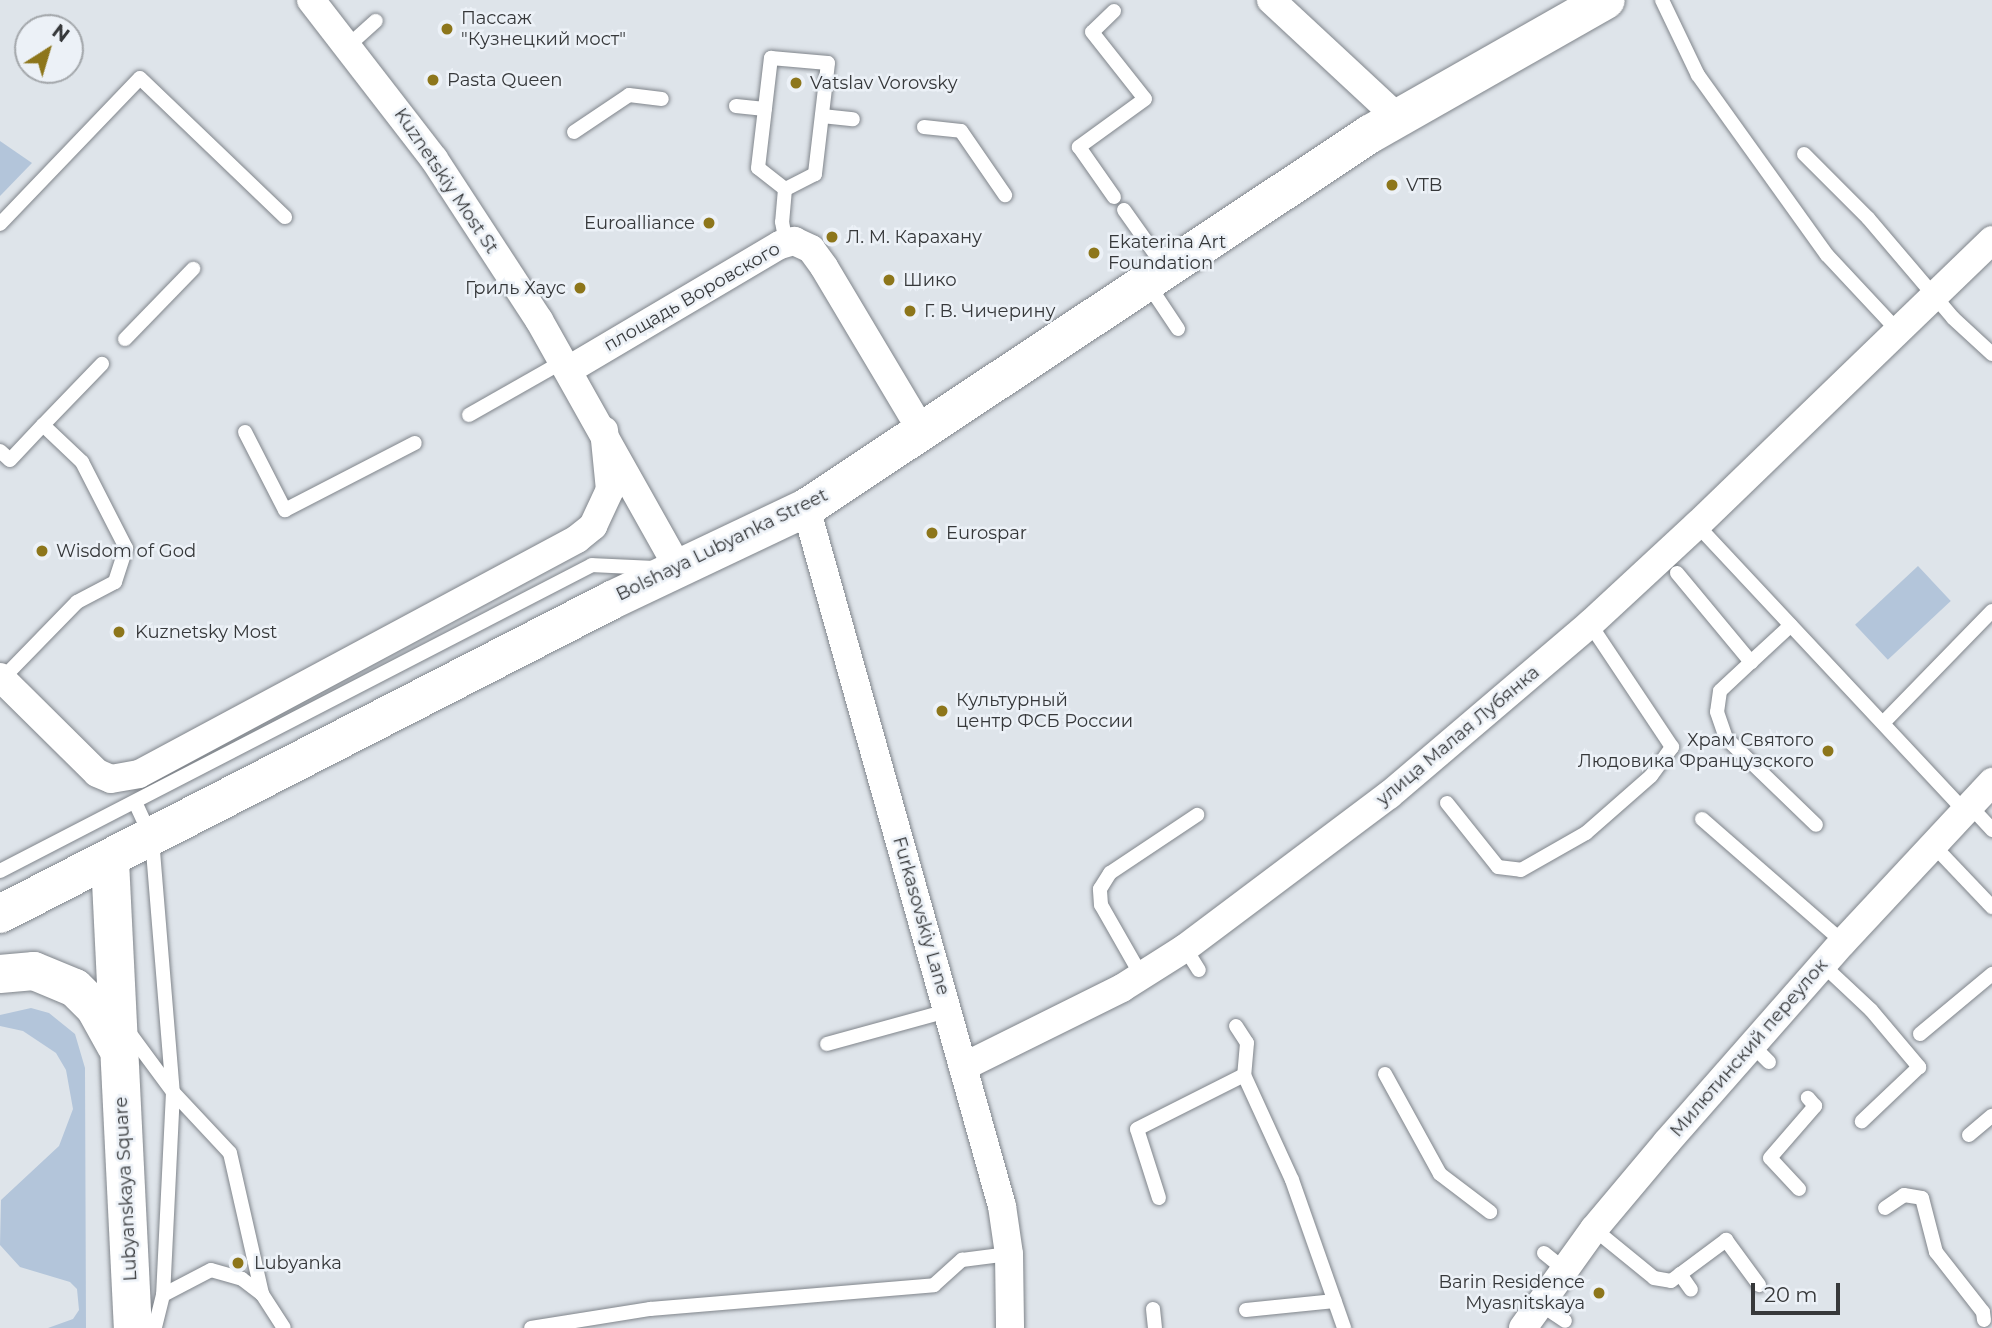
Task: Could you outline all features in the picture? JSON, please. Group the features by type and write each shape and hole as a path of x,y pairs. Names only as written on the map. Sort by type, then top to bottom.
{"main road":[{"name":"Bolshaya Lubyanka Street","path":"152,839 679,569 806,508 1398,118 1605,0"},
{"path":"0,914 152,839"},
{"name":"Lubyanskaya Square","path":"110,861 134,1328"},
{"name":"Lubyanskaya Square","path":"0,974 34,971 75,988 118,1034"}],"street":[{"name":"Kuznetskiy Most St","path":"312,0 435,159 567,365 679,569"},
{"path":"1271,0 1398,118"},
{"name":"улица Малая Лубянка","path":"963,1067 1141,975 1192,959 1590,624 1697,525 1992,240"},
{"name":"площадь Воровского","path":"567,365 786,242 803,244 824,267 923,433"},
{"path":"1,678 97,773 124,779 159,765 577,539 593,526 610,490 604,430"},
{"name":"Furkasovskiy Lane","path":"806,508 1003,1206 1009,1254 1010,1328"},
{"name":"Милютинский переулок","path":"1523,1328 1540,1304 1554,1261 1594,1229 1761,1054 1823,965 1992,782"}],"lane":[{"path":"1662,0 1698,75 1714,98 1827,255 1898,331"},
{"path":"1114,11 1092,32 1145,99 1079,147 1114,197"},
{"path":"349,45 376,21"},
{"path":"771,58 828,63 815,174 785,189 758,168 771,58"},
{"path":"0,224 140,78 285,217"},
{"path":"574,132 629,95 662,99"},
{"path":"736,106 765,109"},
{"path":"822,116 853,119"},
{"path":"924,127 961,131 1005,195"},
{"path":"1804,153 1868,218 1934,296 1992,354"},
{"path":"785,189 782,222 786,242"},
{"path":"1124,211 1157,277 1178,329"},
{"path":"125,339 193,269"},
{"path":"0,451 10,460 102,364"},
{"path":"470,415 567,365"},
{"path":"1,678 77,602 115,582 126,548 82,462 43,425"},
{"path":"245,432 285,510 415,443"},
{"path":"1697,525 1967,808 1992,830"},
{"path":"0,871 592,565 679,569"},
{"path":"1677,573 1751,662"},
{"path":"1884,722 1992,611"},
{"path":"1447,803 1498,867 1521,870 1586,833 1651,776 1672,747 1590,624"},
{"path":"1791,625 1720,691 1717,712 1726,738 1816,825"},
{"path":"135,802 152,839 173,1092 163,1295 155,1328"},
{"path":"1141,975 1101,905 1100,889 1110,873 1197,816"},
{"path":"1702,819 1843,942"},
{"path":"1933,845 1992,907"},
{"path":"1823,965 1871,1010 1919,1067 1862,1121"},
{"path":"1920,1034 1992,974"},
{"path":"827,1044 947,1011"},
{"path":"1236,1026 1247,1043 1244,1075 1293,1180 1344,1328"},
{"path":"118,1034 230,1153 262,1294"},
{"path":"1385,1074 1440,1174 1490,1212"},
{"path":"1159,1198 1137,1129 1244,1075"},
{"path":"1799,1189 1770,1158 1815,1106 1808,1098"},
{"path":"1969,1135 1992,1116"},
{"path":"1885,1208 1903,1195 1922,1198 1936,1252 1984,1320"},
{"path":"1594,1229 1654,1278 1671,1281 1726,1240 1759,1285"},
{"path":"531,1328 650,1309 934,1285 962,1260 1009,1254"},
{"path":"163,1295 211,1270 242,1279 262,1294 285,1328"},
{"path":"1680,1274 1691,1290"},
{"path":"1246,1310 1335,1301"},
{"path":"1540,1304 1565,1321"},
{"path":"1153,1309 1155,1328"}],"shaded area":[{"path":"0,141 32,163 0,196"},
{"path":"1918,566 1951,601 1888,660 1855,625"},
{"path":"31,1008 49,1013 75,1034 85,1068 86,1328 48,1328 73,1319 79,1310 77,1289 70,1282 20,1267 0,1245 1,1200 59,1146 73,1109 66,1070 56,1053 23,1031 0,1026 0,1015"}],"place":[{"name":"Пассаж \"Кузнецкий мост\"","path":"447,29"},
{"name":"Pasta Queen","path":"433,80"},
{"name":"Vatslav Vorovsky","path":"796,83"},
{"name":"VTB","path":"1392,185"},
{"name":"Euroalliance","path":"709,223"},
{"name":"Л. М. Карахану","path":"832,237"},
{"name":"Ekaterina Art Foundation","path":"1094,253"},
{"name":"Шико","path":"889,280"},
{"name":"Гриль Хаус","path":"580,288"},
{"name":"Г. В. Чичерину","path":"910,311"},
{"name":"Eurospar","path":"932,533"},
{"name":"Wisdom of God","path":"42,551"},
{"name":"Kuznetsky Most","path":"119,632"},
{"name":"Культурный центр ФСБ России","path":"942,711"},
{"name":"Храм Святого Людовика Французского","path":"1828,751"},
{"name":"Lubyanka","path":"238,1263"},
{"name":"Barin Residence Myasnitskaya","path":"1599,1293"}]}
